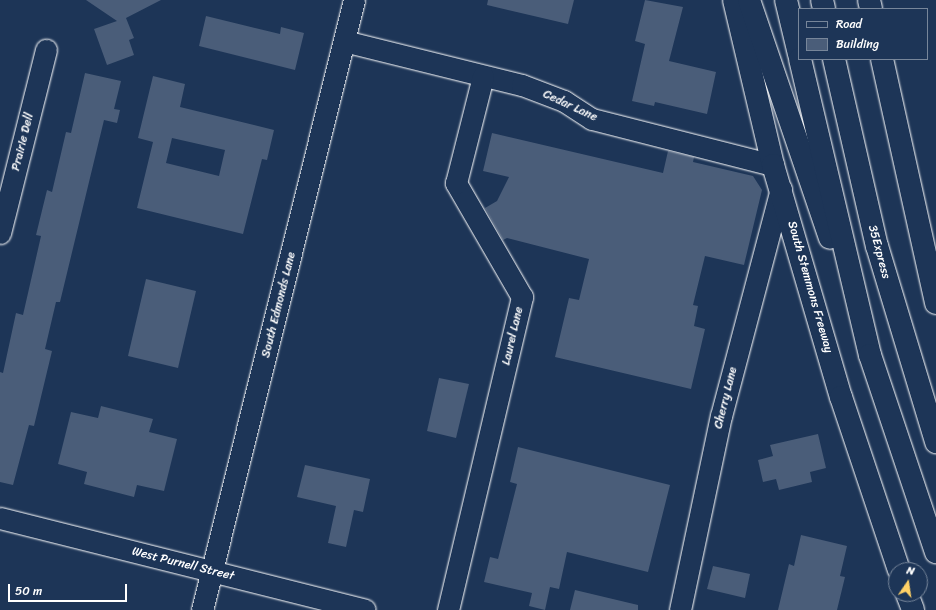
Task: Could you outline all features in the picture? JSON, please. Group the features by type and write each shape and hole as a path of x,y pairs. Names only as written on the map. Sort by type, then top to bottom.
{"main road":[{"name":"South Stemmons Freeway","path":"734,0 773,165 782,189 841,397 896,562"},
{"path":"749,0 936,552"},
{"path":"786,0 798,50"},
{"path":"800,60 870,355"},
{"name":"35Express","path":"834,60 877,246 936,442"},
{"path":"882,60 936,303"}],"street":[{"name":"South Edmonds Lane","path":"202,610 354,0"},
{"name":"Cedar Lane","path":"344,41 522,86 564,101 592,119 773,165"},
{"name":"Prairie Dell","path":"0,233 46,50"},
{"name":"Laurel Lane","path":"448,610 522,297 456,183 483,76"},
{"name":"Cherry Lane","path":"680,610 721,416 782,189"},
{"name":"West Purnell Street","path":"0,518 212,571 344,608 365,610"}],"building":[{"path":"86,0 161,0 126,18 134,38 129,40 134,55 107,65 94,29 117,21"},
{"path":"488,0 574,0 568,24 487,5"},
{"path":"645,0 683,7 669,61 716,72 707,114 655,102 654,106 632,101 645,44 635,41"},
{"path":"206,16 280,34 281,27 304,33 295,70 199,46"},
{"path":"85,73 121,81 114,109 120,110 117,123 104,120 60,302 56,302 45,349 52,351 34,426 29,425 13,485 0,482 0,372 3,373 16,313 23,315 41,236 36,235 47,190 52,192 66,132 71,133"},
{"path":"153,76 185,84 180,107 274,130 267,160 262,159 243,234 137,208 153,142 138,138","holes":["172,138 225,150 219,176 166,163"]},
{"path":"492,133 663,173 668,151 694,157 693,162 753,176 762,190 744,265 705,256 693,305 698,306 694,326 705,329 691,389 555,357 569,298 579,300 589,259 507,238 503,240 485,208 497,201 509,177 483,171"},
{"path":"146,279 196,291 178,368 128,356"},
{"path":"439,378 469,384 456,438 427,431"},
{"path":"101,406 153,419 149,432 177,439 164,491 137,485 134,497 84,484 87,472 58,464 71,412 98,418"},
{"path":"818,434 826,468 810,472 812,482 779,490 776,479 763,482 758,460 773,456 770,445"},
{"path":"518,447 670,485 648,572 567,552 559,589 550,587 545,610 529,606 532,593 484,582 490,557 498,559 517,484 510,482"},
{"path":"305,465 370,479 363,512 354,510 346,547 328,543 336,506 297,497"},
{"path":"801,535 847,546 840,576 845,577 837,610 778,610 789,564 794,566"},
{"path":"713,566 750,574 745,598 707,589"},
{"path":"575,590 638,605 638,610 570,610"}]}
